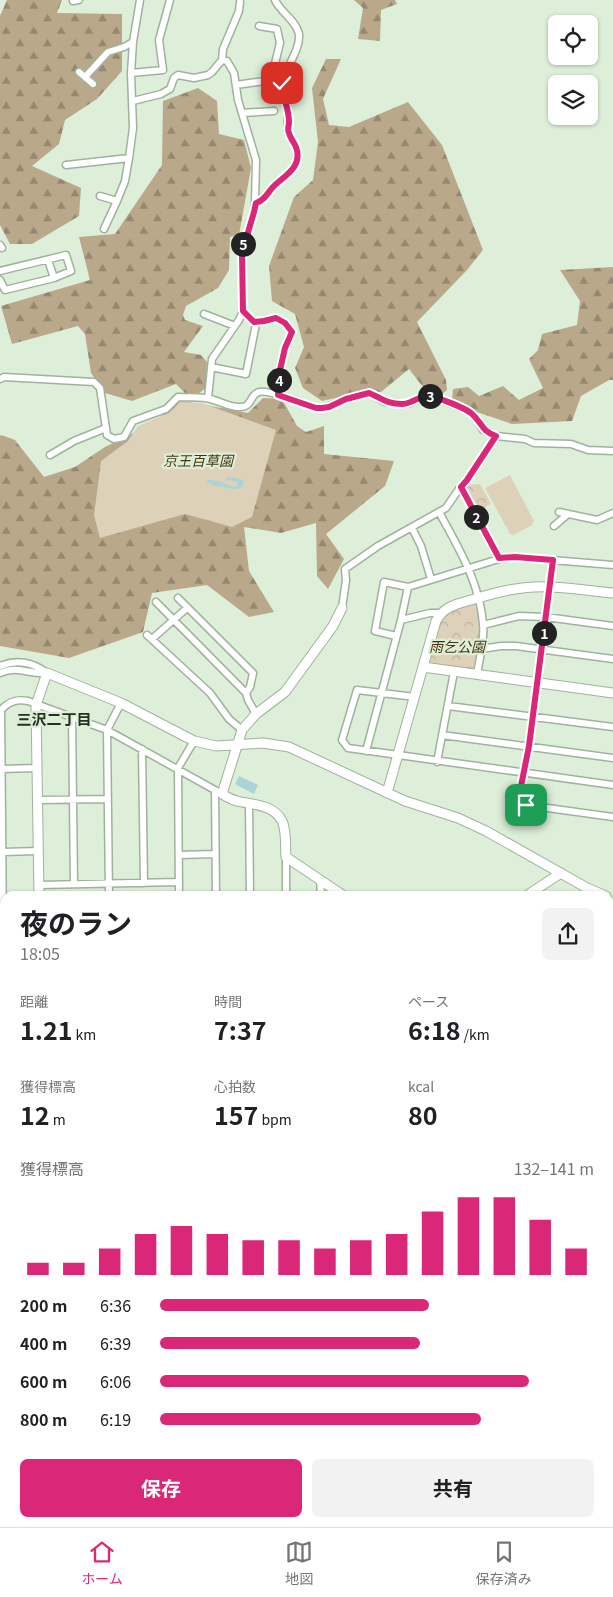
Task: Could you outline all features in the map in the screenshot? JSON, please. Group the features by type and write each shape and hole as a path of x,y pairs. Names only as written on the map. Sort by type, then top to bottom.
{"street":[{"path":"104,229 118,201 130,158 133,128 131,73 133,42 140,0"},
{"path":"131,73 163,70 159,40 170,0"},
{"path":"256,203 262,201 274,185 285,178 298,160 297,149 289,134 287,104 282,90 282,83 291,64 299,37 292,21 275,0"},
{"path":"133,101 161,94 170,89 174,78 178,75 194,78 208,75 222,60 223,50 239,11 240,2"},
{"path":"236,85 271,80 280,43 278,29 259,26"},
{"path":"85,77 108,52 133,42"},
{"path":"208,398 212,359 243,311 242,253 256,203 256,160 242,113 234,73 227,61 222,60"},
{"path":"79,72 93,84"},
{"path":"242,113 274,111"},
{"path":"66,165 130,158"},
{"path":"100,196 118,201"},
{"path":"0,271 66,255 71,271 54,278 5,290 0,280"},
{"path":"48,260 54,278"},
{"path":"211,367 246,374 256,324 243,311"},
{"path":"204,314 235,326"},
{"path":"254,322 276,318 285,323 292,332 285,348 280,370 278,395"},
{"path":"0,379 4,377 94,382 100,388 107,435 114,439 124,437 133,421 166,409 178,397 208,398 238,408 250,404 253,396 259,392 268,391 316,408 322,408 369,393 385,402 402,404 410,403 429,395 469,411 477,419 483,430 496,436 525,439 534,443 571,444 588,450 613,451"},
{"path":"50,456 74,441 106,428"},
{"path":"216,891 215,854 219,792 242,730 256,714 285,692 334,626 342,608 346,580 345,569 378,546 446,508 496,436"},
{"path":"461,487 499,558"},
{"path":"440,512 469,567 478,598 483,625 477,675"},
{"path":"559,512 597,520 613,513"},
{"path":"554,526 568,514"},
{"path":"412,528 431,579"},
{"path":"396,636 375,631 384,582 408,587 499,558 515,557 613,565"},
{"path":"553,560 529,746 519,796 526,805 613,817"},
{"path":"366,751 408,587"},
{"path":"387,793 436,620 440,613 448,607 507,590 550,587 613,593"},
{"path":"178,598 253,673 250,687 246,693"},
{"path":"156,602 246,693 256,714"},
{"path":"187,608 150,637 210,693 229,719 242,730"},
{"path":"401,620 430,613 440,613"},
{"path":"483,625 519,616 546,617 613,626"},
{"path":"481,649 501,646 542,648 613,658"},
{"path":"0,666 18,662 28,663 40,668 47,674 121,703 194,741 216,746 263,743 289,747 404,801 458,818 486,831 596,891"},
{"path":"423,667 613,692"},
{"path":"0,673 17,669 47,674"},
{"path":"436,762 454,672"},
{"path":"39,891 36,705 47,674"},
{"path":"415,697 357,690 342,740 348,748 366,751 613,785"},
{"path":"2,891 1,710 12,701 21,700 72,716 107,730 235,801 264,806 275,813 282,821 285,833 286,891"},
{"path":"109,891 107,730 121,703"},
{"path":"448,706 613,727"},
{"path":"72,716 74,884"},
{"path":"442,735 613,758"},
{"path":"179,891 178,768 194,741"},
{"path":"142,749 144,883"},
{"path":"1,769 37,768"},
{"path":"38,800 108,799"},
{"path":"249,803 250,891"},
{"path":"1,850 38,851"},
{"path":"179,855 215,854"},
{"path":"286,857 337,891"},
{"path":"534,891 561,873"},
{"path":"320,879 321,891"},
{"path":"39,885 179,882"}],"green space":[{"path":"7,0 62,0 57,13 122,14 122,71 97,99 65,120 59,144 32,166 81,188 79,216 32,244 10,244 0,225 0,16"},
{"path":"354,0 395,0 397,4 381,10 380,41 358,39 363,8"},
{"path":"326,59 341,59 323,99 329,125 349,127 408,102 442,145 483,250 467,270 417,322 446,380 447,390 441,395 426,391 409,369 381,392 363,392 322,401 303,388 295,368 304,347 295,314 272,301 269,266 294,197 313,180 318,142 312,88"},
{"path":"198,88 217,101 219,134 244,140 251,168 239,235 230,237 229,270 218,288 186,306 183,315 185,320 203,326 184,352 201,355 207,362 206,388 191,399 176,384 132,401 105,393 91,373 85,334 78,326 12,344 1,306 90,280 79,237 115,234 162,165 163,101"},
{"path":"613,267 613,380 609,380 581,396 572,421 512,424 462,407 452,400 453,389 468,387 479,396 503,386 519,400 543,388 529,359 538,350 542,334 577,325 580,301 560,270"},
{"path":"263,398 282,399 297,426 306,432 324,426 324,454 394,461 385,486 326,534 344,559 328,589 317,576 316,523 281,533 244,527 249,571 274,612 249,617 207,585 152,593 143,632 69,658 0,646 1,435 15,440 44,477 75,467 105,447 154,423 179,401 248,413"},
{"name":"京王百草園","path":"180,402 202,403 276,430 252,517 232,527 185,514 100,538 94,515 101,461 128,441 138,426 169,413"},
{"path":"510,475 534,521 532,525 513,535 510,534 485,488"},
{"path":"480,484 491,504 476,512 465,487 467,485"},
{"name":"雨乞公園","path":"474,603 480,616 476,668 472,670 432,665 430,662 433,649 443,620 451,611"}],"water":[{"path":"228,477 243,480 243,486 232,489 214,486 206,482 214,480 232,487 237,486 237,482 225,481"},
{"path":"239,776 258,785 254,794 235,784"}],"district":[{"name":"三沢二丁目","path":"54,718"}],"route":[{"path":"282,83 282,90 287,104 289,134 297,149 298,160 285,178 274,185 262,201 256,203 242,253 243,311 254,322 276,318 285,323 292,332 285,348 280,370 278,395 316,408 322,408 369,393 385,402 402,404 410,403 429,395 469,411 477,419 483,430 496,436 461,487 499,558 515,557 553,560 529,746 519,796 526,805"}]}
